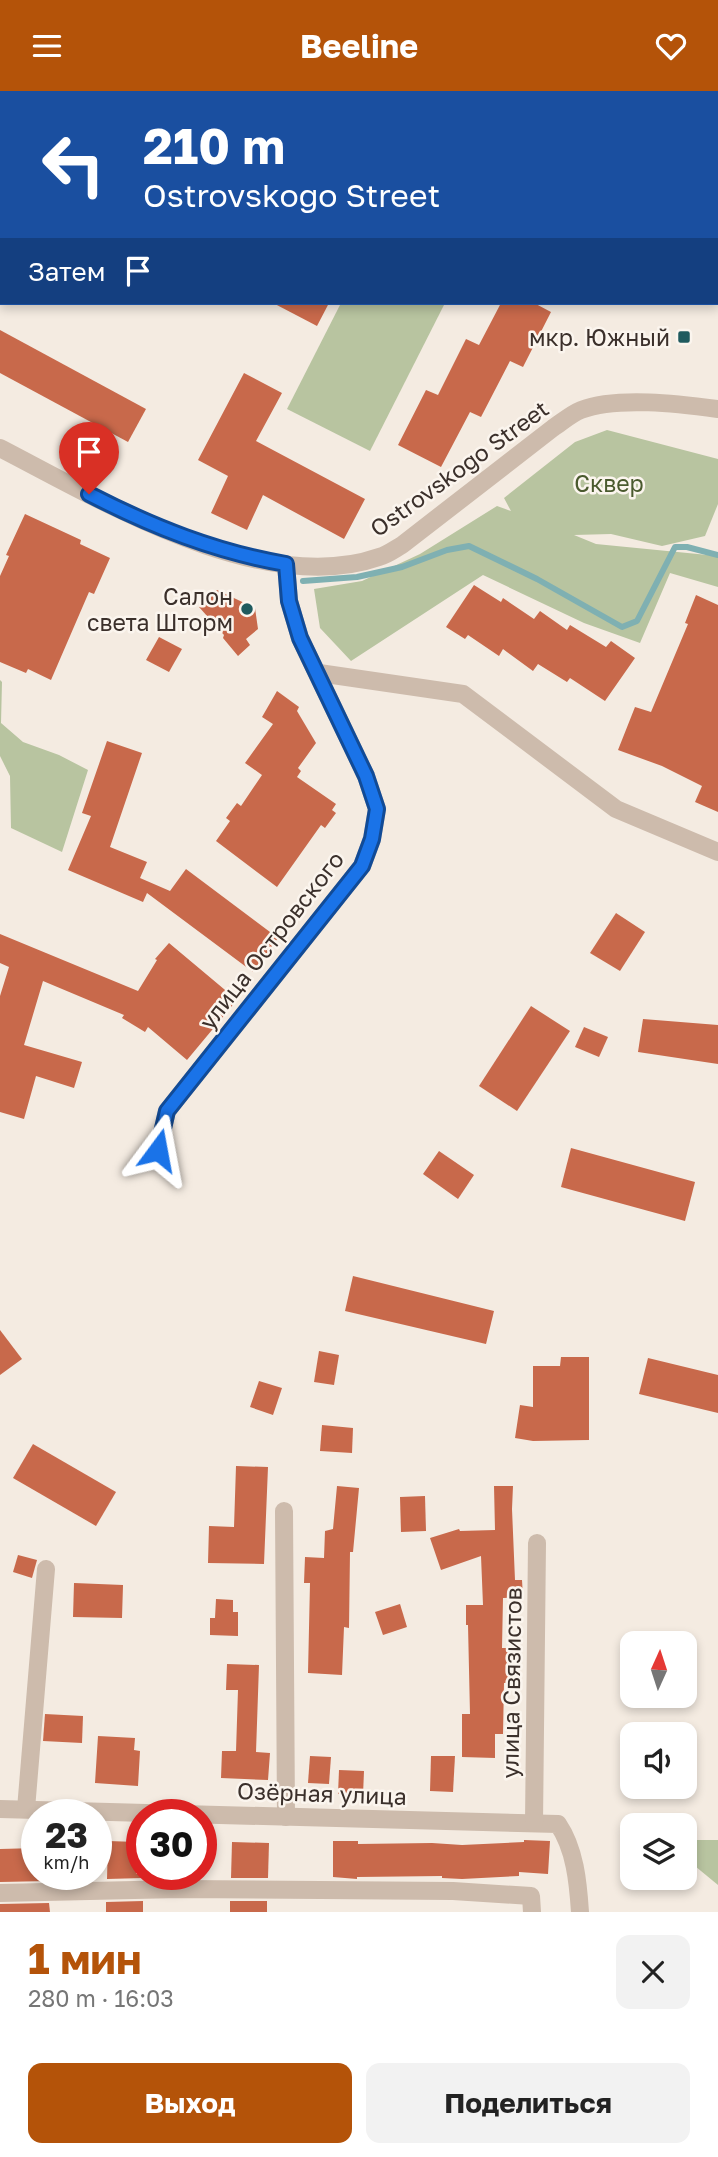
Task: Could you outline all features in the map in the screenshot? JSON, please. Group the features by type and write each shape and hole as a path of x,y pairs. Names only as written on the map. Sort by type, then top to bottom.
{"street":[{"name":"Ostrovskogo Street","path":"0,448 164,530 248,557 286,564 323,566 357,563 381,557 402,545 553,428 579,411 613,404 672,404 718,409"},
{"name":"улица Островского","path":"158,1150 167,1111 362,866 372,839 377,809 366,776 300,638 289,601 286,564"},
{"path":"318,673 463,694 616,809 718,852"},
{"path":"284,1511 286,1817"},
{"name":"улица Связистов","path":"534,1823 537,1543"},
{"path":"27,1799 46,1569"},
{"name":"Озёрная улица","path":"0,1809 21,1809"},
{"name":"Озёрная улица","path":"112,1812 558,1824 568,1839 579,1888 580,1912"},
{"path":"0,1893 179,1889 453,1891 532,1904"}],"green space":[{"path":"340,305 444,305 370,451 287,409"},
{"name":"Сквер","path":"607,430 718,459 718,504 705,536 662,546 611,534 574,535 596,544 718,556 718,587 670,573 640,643 584,623 483,575 351,661 320,628 314,589 362,581 420,554 497,506 511,511 504,498 575,442"},
{"path":"0,680 1,723 23,742 59,755 88,770 62,852 11,828 10,776 0,756"},
{"path":"697,1840 718,1840 718,1885 697,1868"}],"building":[{"path":"277,305 328,305 317,326"},
{"path":"500,305 538,305 551,312 523,367 510,361 481,417 470,412 441,467 398,445 426,390 438,395 466,339 479,345"},
{"path":"0,330 146,409 128,442 0,373"},
{"path":"244,373 282,393 256,441 365,499 344,539 263,495 247,530 211,513 228,476 198,460"},
{"path":"25,514 81,540 80,544 110,558 94,594 89,592 51,680 28,669 26,673 0,662 0,576 9,556 6,555"},
{"path":"474,585 501,602 503,598 534,619 540,611 567,630 570,625 606,647 611,641 635,658 605,701 570,678 567,682 538,664 533,671 503,649 499,656 468,635 465,639 446,627"},
{"path":"217,590 255,608 258,629 246,639 250,645 238,656 223,638 224,635 199,607"},
{"path":"696,595 718,605 718,812 695,802 702,786 662,766 618,750 635,707 651,712 688,624 685,623"},
{"path":"159,637 182,649 169,672 146,660"},
{"path":"277,691 299,707 297,711 316,743 298,768 301,771 297,777 336,804 332,810 336,813 325,828 321,825 277,887 216,841 230,821 226,818 237,803 241,806 262,775 245,763 273,724 262,717"},
{"path":"107,741 142,753 110,847 147,862 140,878 170,891 186,869 278,938 253,972 147,893 143,902 68,870 91,816 82,813"},
{"path":"616,913 645,932 620,971 590,953"},
{"path":"0,934 138,991 157,960 155,959 169,943 237,1000 187,1060 148,1027 145,1032 122,1018 124,1015 43,981 24,1045 82,1062 74,1088 36,1076 24,1119 0,1112 0,996 9,967 0,963"},
{"path":"531,1006 570,1031 517,1111 479,1086"},
{"path":"643,1019 718,1025 718,1064 638,1052"},
{"path":"584,1027 608,1037 599,1057 575,1047"},
{"path":"571,1148 695,1182 685,1221 561,1187"},
{"path":"439,1151 474,1175 458,1199 423,1174"},
{"path":"353,1276 494,1311 486,1344 345,1311"},
{"path":"0,1330 22,1359 0,1375"},
{"path":"319,1351 339,1355 334,1385 314,1382"},
{"path":"561,1357 589,1357 589,1440 533,1441 515,1438 520,1405 533,1407 533,1366 560,1366"},
{"path":"648,1358 718,1375 718,1413 639,1394"},
{"path":"259,1381 282,1388 273,1415 250,1407"},
{"path":"322,1425 353,1428 352,1453 320,1451"},
{"path":"33,1444 116,1492 96,1526 13,1478"},
{"path":"236,1466 268,1467 264,1564 208,1563 209,1526 234,1527"},
{"path":"337,1486 359,1488 353,1552 350,1552 349,1628 344,1627 342,1675 308,1673 310,1583 304,1583 305,1557 324,1558 325,1531 333,1529"},
{"path":"494,1486 513,1486 515,1580 522,1580 523,1597 503,1598 502,1648 513,1648 514,1683 504,1683 503,1734 495,1734 495,1758 462,1757 462,1714 470,1714 466,1605 483,1605 481,1556 441,1570 430,1538 459,1529 495,1530"},
{"path":"425,1496 426,1531 401,1532 400,1497"},
{"path":"18,1555 37,1560 32,1578 13,1572"},
{"path":"74,1583 123,1585 122,1618 73,1617"},
{"path":"216,1599 233,1600 233,1612 238,1612 238,1636 210,1635 210,1618 215,1618"},
{"path":"400,1604 407,1627 383,1635 375,1612"},
{"path":"227,1664 259,1665 256,1752 270,1753 268,1780 221,1778 222,1751 236,1751 238,1690 226,1690"},
{"path":"45,1714 83,1716 82,1743 43,1741"},
{"path":"98,1736 135,1738 134,1750 140,1751 138,1786 95,1783"},
{"path":"310,1756 331,1757 329,1784 308,1783"},
{"path":"431,1756 455,1756 453,1792 430,1791"},
{"path":"339,1770 364,1771 363,1795 338,1794"},
{"path":"524,1840 550,1841 548,1874 519,1872 519,1876 462,1879 442,1876 357,1879 333,1877 333,1841 358,1841 358,1844 462,1845"},
{"path":"112,1841 126,1842 126,1878 112,1879"},
{"path":"232,1842 269,1843 268,1878 231,1878"},
{"path":"21,1848 21,1882 0,1882 0,1849"},
{"path":"143,1901 143,1912 106,1912 106,1902"},
{"path":"230,1901 267,1901 267,1912 230,1912"},
{"path":"49,1903 50,1912 0,1912 0,1904"}],"waterway":[{"path":"303,581 357,577 402,567 447,550 469,546 537,579 622,627 637,621 675,547 687,547 718,555"}],"place":[{"name":"мкр. Южный","path":"684,337"},
{"name":"Салон света Шторм","path":"247,609"}],"route":[{"path":"89,494 164,530 208,546 286,564 289,601 300,638 366,776 377,809 372,839 362,866 167,1111 158,1150"}]}
